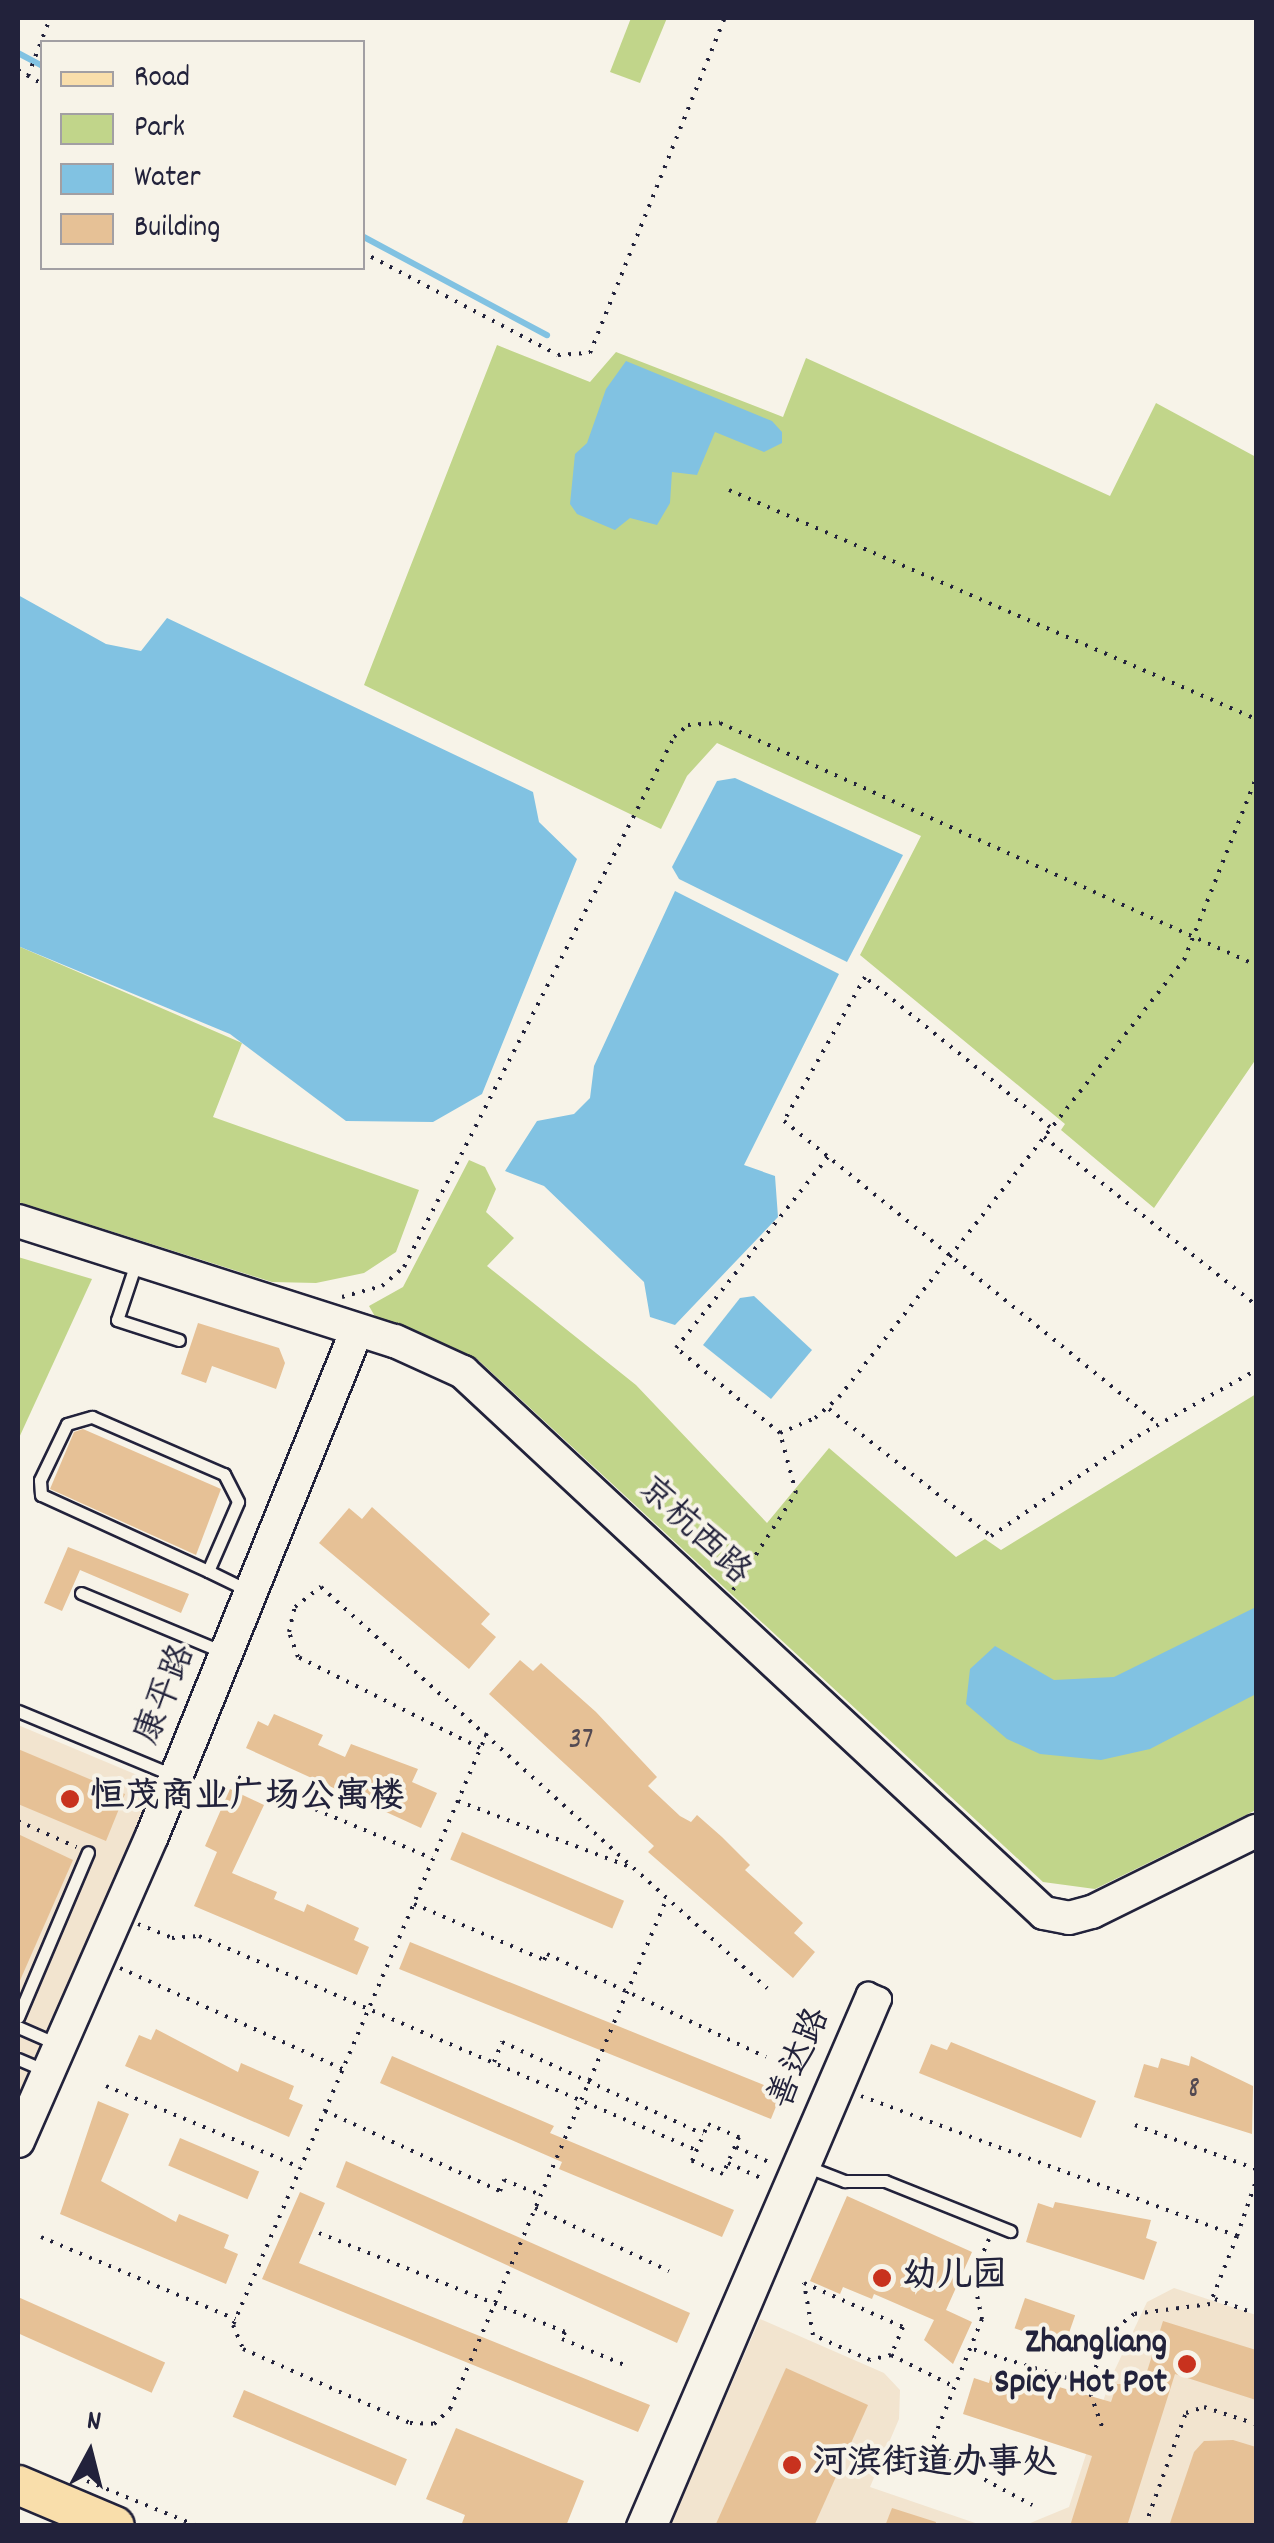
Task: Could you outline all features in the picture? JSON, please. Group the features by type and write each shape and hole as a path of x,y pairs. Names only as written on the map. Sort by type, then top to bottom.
{"main road":[{"path":"18,2485 115,2526"}],"street":[{"name":"京杭西路","path":"18,1221 357,1330 463,1372 1044,1913 1069,1918 1092,1912 1256,1832"},
{"name":"康平路","path":"18,2141 227,1654 357,1330"},
{"name":"善达路","path":"638,2526 795,2172 842,2089 880,2000 868,1994 795,2172 656,2526"}],"lane":[{"path":"137,1260 118,1320 179,1340"},
{"path":"208,1570 238,1502 224,1474 92,1417 68,1424 40,1480 41,1495 252,1592"},
{"path":"81,1592 227,1654"},
{"path":"18,1711 176,1776"},
{"path":"18,2017 88,1852"},
{"path":"18,2027 55,2059"},
{"path":"18,2059 55,2059"},
{"path":"795,2172 839,2180 884,2181 1010,2232"}],"path":[{"path":"365,254 558,355 590,353 725,18"},
{"path":"28,76 40,44"},
{"path":"18,70 40,83"},
{"path":"729,490 1256,720"},
{"path":"300,1312 382,1286 404,1267 674,737 688,725 720,723 1256,965"},
{"path":"780,1434 828,1409 1194,940 1256,778"},
{"path":"1051,1128 865,977 784,1121 1159,1424"},
{"path":"1044,1137 1256,1305"},
{"path":"719,1610 790,1508 796,1493 780,1434 676,1348 828,1157"},
{"path":"828,1409 991,1536 1159,1424 1256,1370"},
{"path":"480,1748 298,1658 289,1632 295,1607 321,1587 767,1988"},
{"path":"487,1734 236,2320 237,2342 254,2356 421,2426 450,2409 667,1898"},
{"path":"238,1777 433,1858"},
{"path":"458,1801 636,1870"},
{"path":"414,1904 628,1990 766,2057"},
{"path":"118,1914 172,1938 198,1936 696,2150"},
{"path":"98,1958 343,2069"},
{"path":"494,2062 502,2042 704,2134"},
{"path":"106,2086 301,2168"},
{"path":"842,2089 1238,2236"},
{"path":"325,2111 500,2191 504,2180 541,2195"},
{"path":"708,2124 739,2138 735,2147 723,2174 692,2161 708,2124"},
{"path":"1135,2126 1256,2168"},
{"path":"735,2147 795,2172"},
{"path":"728,2164 795,2172"},
{"path":"1104,2432 1087,2384 1116,2328 1134,2314 1202,2308 1214,2299 1256,2181"},
{"path":"535,2208 669,2271"},
{"path":"994,2225 973,2276 982,2319 929,2450 1032,2505"},
{"path":"318,2233 495,2303 627,2366"},
{"path":"41,2237 236,2320"},
{"path":"891,2355 903,2327 804,2283 814,2335 870,2360 891,2355 953,2386"},
{"path":"1214,2299 1256,2314"},
{"path":"969,2348 1087,2384"},
{"path":"1146,2526 1186,2412 1204,2407 1256,2424"},
{"path":"71,2475 197,2526"}],"shaded area":[{"path":"18,1725 161,1785 18,2106"},
{"path":"1174,2288 1256,2315 1256,2525 1023,2526 1069,2507 1110,2380 1147,2302"},
{"path":"760,2319 884,2373 900,2390 899,2419 870,2487 981,2525 669,2526"}],"green space":[{"path":"631,18 667,18 640,83 610,72"},
{"path":"497,345 590,382 616,352 783,417 806,358 1110,496 1156,403 1256,457 1256,1059 1154,1208 1061,1130 1065,1124 860,955 921,836 717,743 687,776 661,829 364,685"},
{"path":"18,946 242,1043 213,1117 419,1190 396,1252 364,1273 316,1283 272,1282 18,1202"},
{"path":"469,1160 485,1167 496,1189 486,1212 514,1238 487,1266 636,1385 767,1523 829,1448 956,1557 985,1539 1001,1550 1256,1394 1256,1810 1095,1889 1043,1882 476,1358 377,1320 369,1306 403,1287"},
{"path":"18,1257 92,1279 18,1440"}],"water":[{"path":"626,361 772,421 782,432 782,443 764,452 715,432 697,475 672,472 670,503 657,525 630,518 615,530 577,514 570,504 575,454 587,443 606,389"},
{"path":"18,595 106,644 141,651 167,618 533,792 539,822 577,859 482,1094 433,1122 346,1121 230,1034 18,946"},
{"path":"735,778 903,855 847,962 679,879 672,867 717,781"},
{"path":"675,891 839,974 744,1165 775,1176 778,1217 675,1325 650,1317 644,1282 544,1186 505,1171 537,1121 574,1114 590,1098 594,1066"},
{"path":"754,1296 812,1350 771,1399 703,1345 740,1298"},
{"path":"1256,1607 1256,1694 1150,1749 1101,1760 1040,1754 1007,1739 966,1704 970,1669 995,1646 1054,1680 1114,1677"}],"building":[{"path":"198,1323 279,1348 285,1363 276,1389 212,1366 206,1383 181,1374"},
{"path":"83,1429 221,1489 196,1555 50,1489 74,1432"},
{"path":"372,1507 490,1614 481,1624 496,1637 469,1669 319,1543 349,1508 362,1519"},
{"path":"68,1547 189,1594 181,1613 80,1570 62,1611 44,1603"},
{"path":"520,1660 533,1671 541,1663 596,1712 657,1777 648,1786 680,1816 691,1822 697,1815 722,1837 750,1865 745,1870 803,1923 794,1933 815,1952 793,1978 648,1852 654,1846 489,1694"},
{"path":"274,1714 323,1735 318,1745 345,1757 351,1744 418,1769 412,1782 437,1793 421,1828 246,1748 258,1721 268,1726"},
{"name":"恒茂商业广场公寓楼","path":"18,1749 125,1794 106,1841 18,1804"},
{"path":"230,1789 264,1805 232,1873 277,1892 274,1899 304,1912 307,1904 359,1928 354,1940 369,1947 357,1975 194,1906 217,1852 205,1846"},
{"path":"462,1832 624,1901 612,1928 450,1860"},
{"path":"18,1834 73,1860 18,1985"},
{"path":"410,1942 782,2092 771,2119 399,1969"},
{"path":"156,2029 238,2072 241,2063 294,2086 289,2099 303,2105 289,2137 125,2066 139,2035 151,2040"},
{"path":"951,2042 1096,2101 1081,2138 919,2073 931,2044 947,2050"},
{"path":"392,2056 554,2126 550,2133 734,2210 722,2237 559,2169 562,2162 380,2083"},
{"path":"1191,2056 1253,2086 1252,2134 1134,2097 1144,2064 1158,2068 1161,2058 1189,2066"},
{"path":"98,2101 129,2114 101,2181 176,2222 179,2214 229,2235 224,2248 238,2254 226,2284 60,2214"},
{"path":"180,2138 259,2172 247,2199 168,2166"},
{"path":"346,2161 690,2313 677,2343 336,2187"},
{"path":"300,2192 325,2203 299,2263 650,2405 638,2432 262,2279"},
{"path":"847,2196 972,2252 946,2310 972,2322 953,2364 924,2340 934,2320 874,2294 872,2299 843,2287 840,2294 810,2281"},
{"path":"1055,2202 1151,2220 1146,2238 1157,2242 1144,2280 1026,2242 1038,2203 1053,2208"},
{"path":"18,2297 165,2362 152,2393 18,2333"},
{"path":"1025,2298 1075,2315 1065,2346 1015,2328"},
{"path":"1163,2321 1256,2350 1256,2400 1175,2374 1127,2526 1070,2526 1092,2456 963,2414 974,2378 989,2383 991,2375 1019,2384 1021,2376 1111,2402 1117,2384 1143,2384"},
{"name":"河滨街道办事处","path":"786,2368 868,2405 814,2526 715,2526"},
{"path":"244,2390 407,2459 396,2486 233,2417"},
{"path":"456,2428 584,2481 566,2526 461,2526 465,2515 426,2499"},
{"path":"1233,2440 1256,2447 1256,2526 1169,2526 1194,2452 1204,2441"},
{"path":"892,2508 936,2522 935,2526 885,2526"}],"waterway":[{"path":"18,53 40,65"},
{"path":"365,238 547,335"}],"place":[{"name":"恒茂商业广场公寓楼","path":"70,1799"},
{"name":"幼儿园","path":"882,2278"},
{"name":"Zhangliang Spicy Hot Pot","path":"1187,2364"},
{"name":"河滨街道办事处","path":"792,2465"}]}
